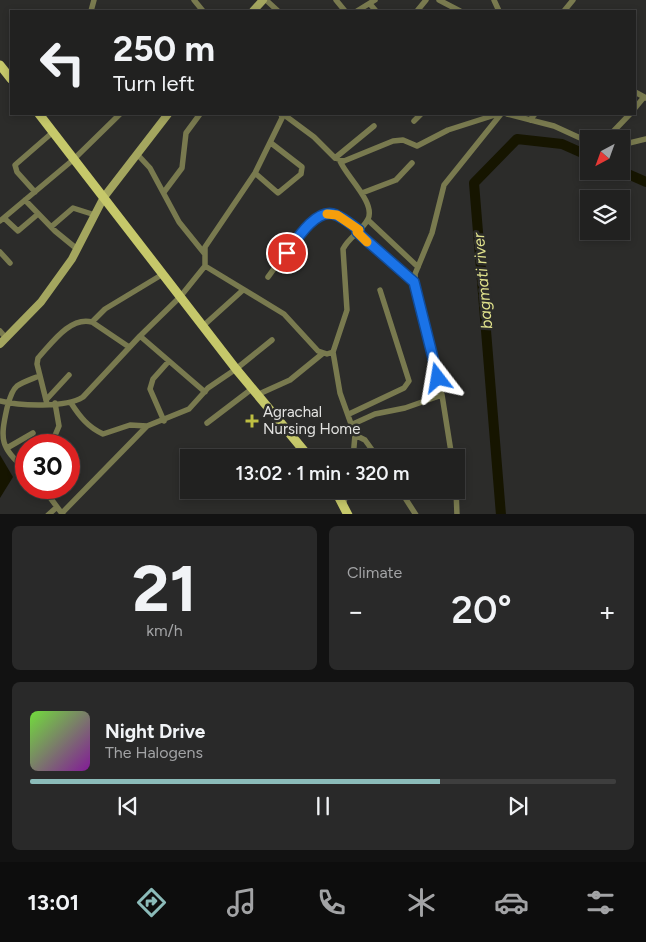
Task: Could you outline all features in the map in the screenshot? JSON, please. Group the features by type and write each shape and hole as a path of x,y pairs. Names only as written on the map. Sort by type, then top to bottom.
{"main road":[{"path":"0,65 10,78"},
{"path":"40,115 236,369 303,449"},
{"path":"342,499 348,514"}],"street":[{"path":"253,10 265,0 277,10"},
{"path":"336,0 344,10"},
{"path":"418,10 426,0"},
{"path":"439,0 458,10"},
{"path":"565,10 573,0"},
{"path":"359,10 373,2"},
{"path":"636,107 645,97"},
{"path":"38,214 18,231 2,220 74,159 119,115"},
{"path":"0,344 41,302 77,249 104,197 167,115"},
{"path":"164,192 182,168 186,133 199,115"},
{"path":"0,400 8,403 72,403 83,397 140,336 180,297 204,266 205,247 255,173 271,143 282,115"},
{"path":"283,115 314,137 338,159 345,173 362,193 370,210 368,220 346,242 343,249 347,310 332,352 340,393 353,424 354,449"},
{"path":"414,120 420,115"},
{"path":"451,449 442,395 414,282 432,233 444,185 499,115"},
{"path":"511,115 554,126 580,138"},
{"path":"530,120 534,115"},
{"path":"615,130 629,115"},
{"path":"338,159 349,160 393,141 404,140 417,146 448,130 488,116"},
{"path":"338,159 374,126"},
{"path":"35,192 17,172 15,165 53,132"},
{"path":"630,143 646,140"},
{"path":"255,173 278,193 301,174 302,167 271,143"},
{"path":"137,154 150,168 178,222 204,253"},
{"path":"362,193 396,180 412,163"},
{"path":"25,200 51,227 77,249"},
{"path":"51,227 74,208 95,214"},
{"path":"268,277 306,228 316,218 328,214 337,215 358,231 414,282"},
{"path":"368,220 418,267"},
{"path":"0,252 10,263"},
{"path":"204,266 284,314 322,354"},
{"path":"92,322 105,308 163,274"},
{"path":"203,326 243,290"},
{"path":"348,414 404,388 409,381 380,290"},
{"path":"46,402 39,376 38,358 60,334 78,323 92,322 129,348"},
{"path":"0,331 6,338"},
{"path":"140,336 205,392"},
{"path":"72,403 83,420 92,429 103,434 130,425 147,426 164,421 189,409 205,392 272,340"},
{"path":"207,423 256,391 299,374 322,354 332,352"},
{"path":"164,421 150,389 153,379 169,361"},
{"path":"46,402 69,375"},
{"path":"15,460 2,439 8,403 17,387 39,376"},
{"path":"353,424 375,414 405,408 442,395"},
{"path":"55,403 59,426 56,434"},
{"path":"51,499 63,514 147,426"},
{"path":"7,448 33,433"},
{"path":"355,435 365,440 372,449"},
{"path":"344,503 345,499"},
{"path":"406,499 416,514"},
{"path":"456,499 457,514"},
{"path":"48,514 57,507"}],"shaded area":[{"path":"0,455 13,477 0,498"}],"waterway":[{"name":"bagmati river","path":"501,514 474,183 517,139 562,144 580,152"},
{"name":"bagmati river","path":"630,175 646,182"}],"slow traffic":[{"path":"327,214 337,215 359,230 357,232 367,242"}],"place":[{"name":"Agrachal Nursing Home","path":"252,421"}],"route":[{"path":"287,253 311,222 328,214 337,215 359,230 357,232 370,245 414,282 438,378"}]}
